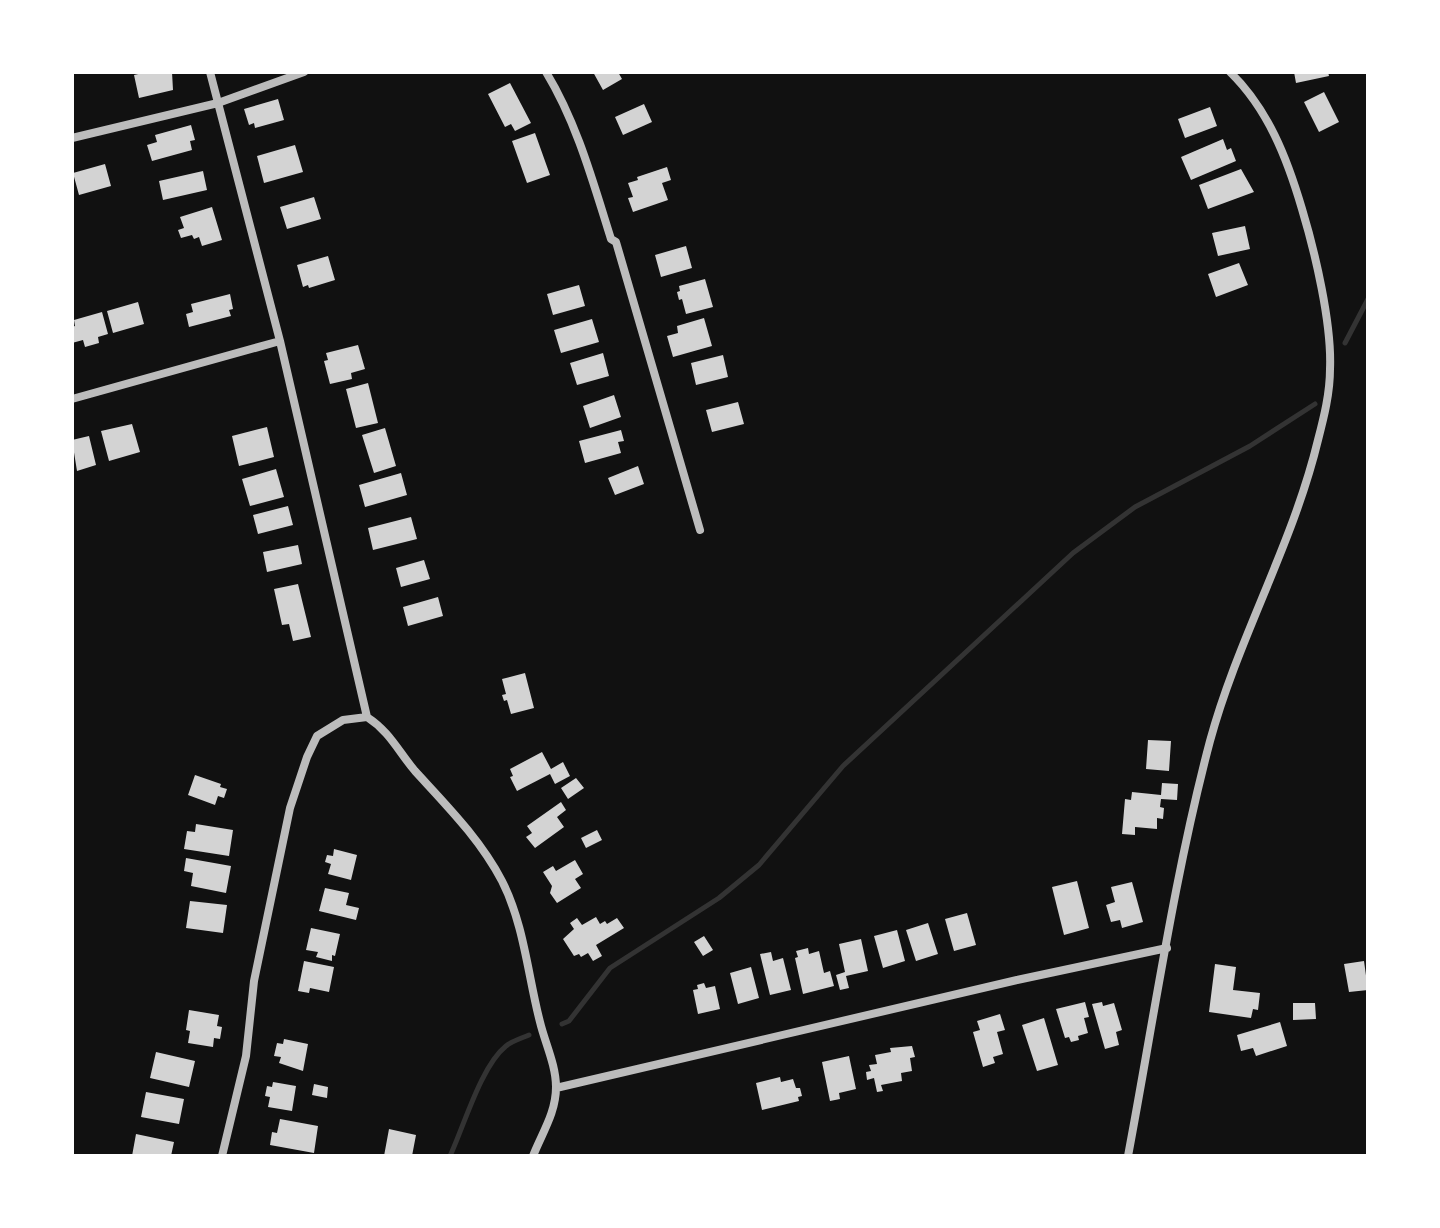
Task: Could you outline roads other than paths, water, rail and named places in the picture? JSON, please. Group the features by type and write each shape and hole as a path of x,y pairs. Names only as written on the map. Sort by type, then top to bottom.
{"street":[{"path":"210,72 280,341 367,717"},
{"path":"72,138 218,103 304,72"},
{"path":"546,72 564,102 611,239 616,242 700,530"},
{"path":"1128,1156 1195,806 1211,738 1239,656 1307,486 1326,406 1330,370 1329,339 1310,234 1291,172 1263,110 1230,72"},
{"path":"72,399 280,341"},
{"path":"222,1156 246,1056 254,981 290,808 317,736 343,720 367,717 383,727 412,768 474,835 502,882 516,916 556,1088 551,1118 533,1156"},
{"path":"556,1088 1167,948"}],"waterway":[{"path":"1345,343 1368,299"},
{"path":"562,1024 569,1021 610,968 719,898 759,865 843,766 1073,553 1135,507 1250,446 1315,404"},
{"path":"450,1156 489,1067 506,1046 529,1035"}]}
